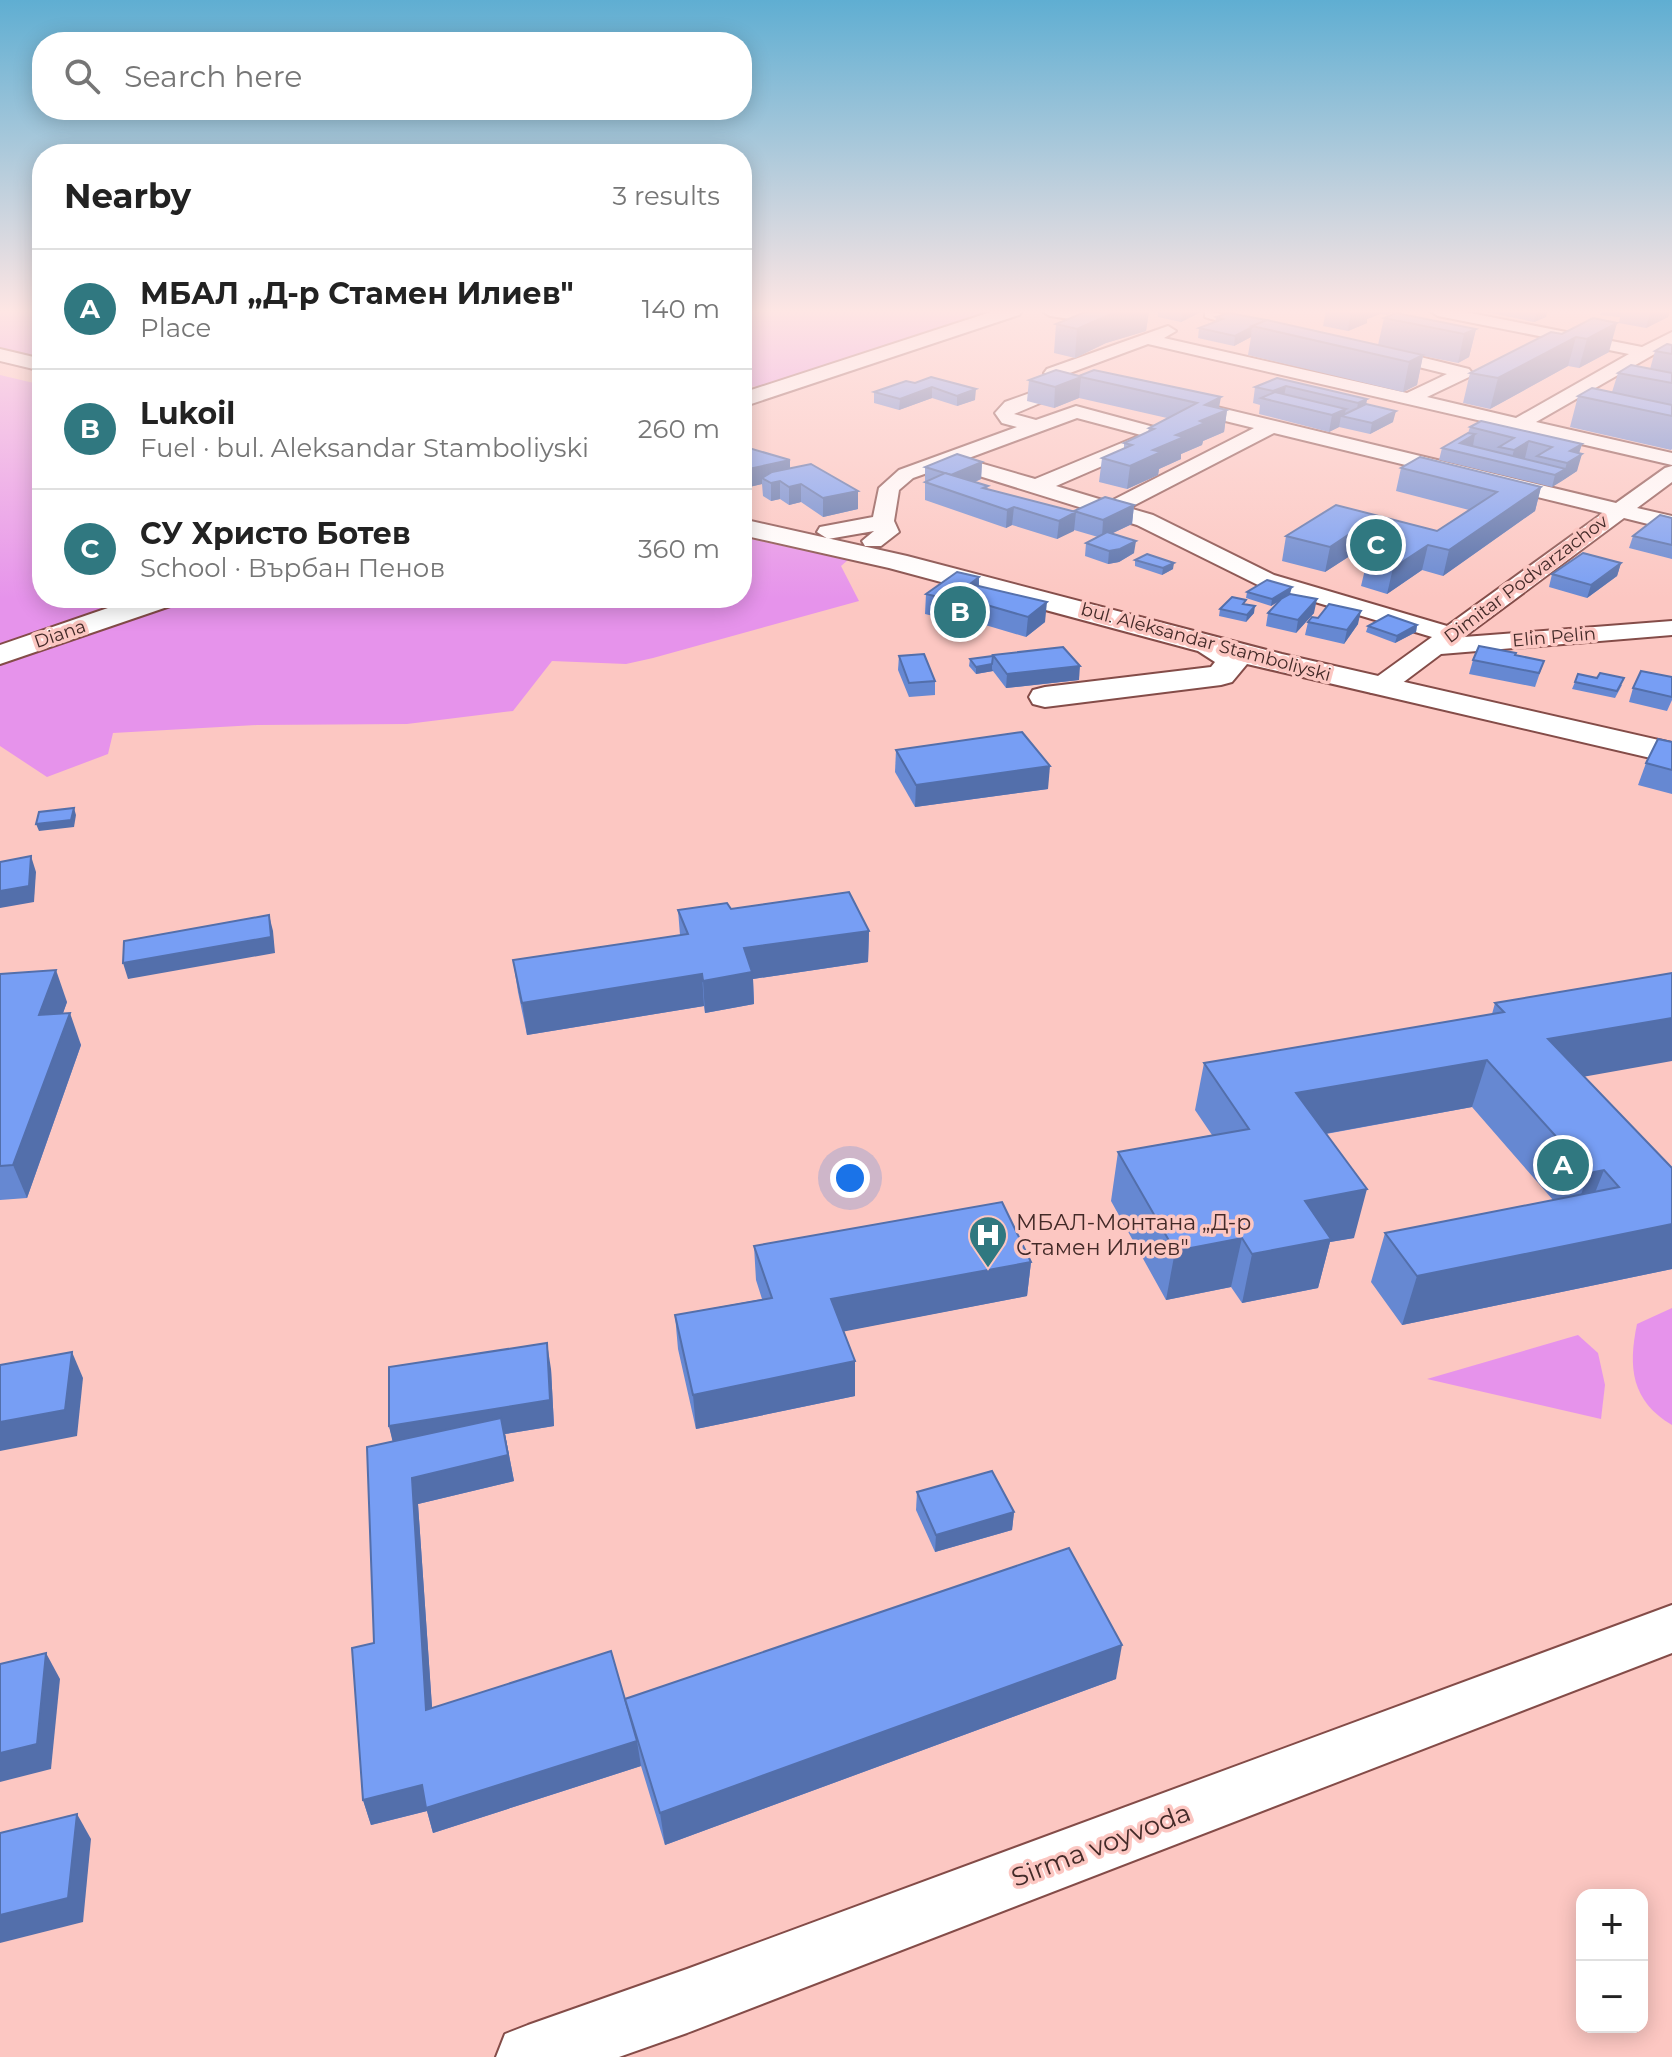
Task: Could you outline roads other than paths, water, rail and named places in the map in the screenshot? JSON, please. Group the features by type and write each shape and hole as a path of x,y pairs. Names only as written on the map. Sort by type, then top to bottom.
{"main road":[{"name":"bul. Aleksandar Stamboliyski","path":"752,516 828,532 878,531 1173,622 1672,753"},
{"path":"755,529 840,541 878,531"},
{"name":"bul. Aleksandar Stamboliyski","path":"755,529 919,566 1208,644 1672,737"},
{"path":"919,566 970,571 1084,597"},
{"name":"Diana","path":"0,655 137,608"},
{"path":"1045,697 1221,675 1232,662 1230,657 1208,644"}],"street":[{"path":"1011,407 1004,416 1036,426"},
{"path":"1192,407 1672,523"},
{"path":"1444,407 1672,459"},
{"path":"1519,424 1548,407"},
{"path":"878,531 889,488 906,474 1036,426 1078,412 1158,434 1035,487"},
{"path":"1111,509 1272,426"},
{"path":"945,459 1145,520 1266,580 1444,641"},
{"name":"Dimitar Podvarzachov","path":"1389,681 1672,472"},
{"name":"Elin Pelin","path":"1444,641 1672,628"},
{"name":"Sirma voyvoda","path":"528,2057 717,1990 1672,1629"}],"place":[{"name":"СУ Христо Ботев","path":"1376,545"},
{"name":"Lukoil","path":"960,612"},
{"name":"МБАЛ „Д-р Стамен Илиев\"","path":"1563,1165"},
{"name":"МБАЛ-Монтана „Д-р Стамен Илиев\"","path":"988,1269"}]}
